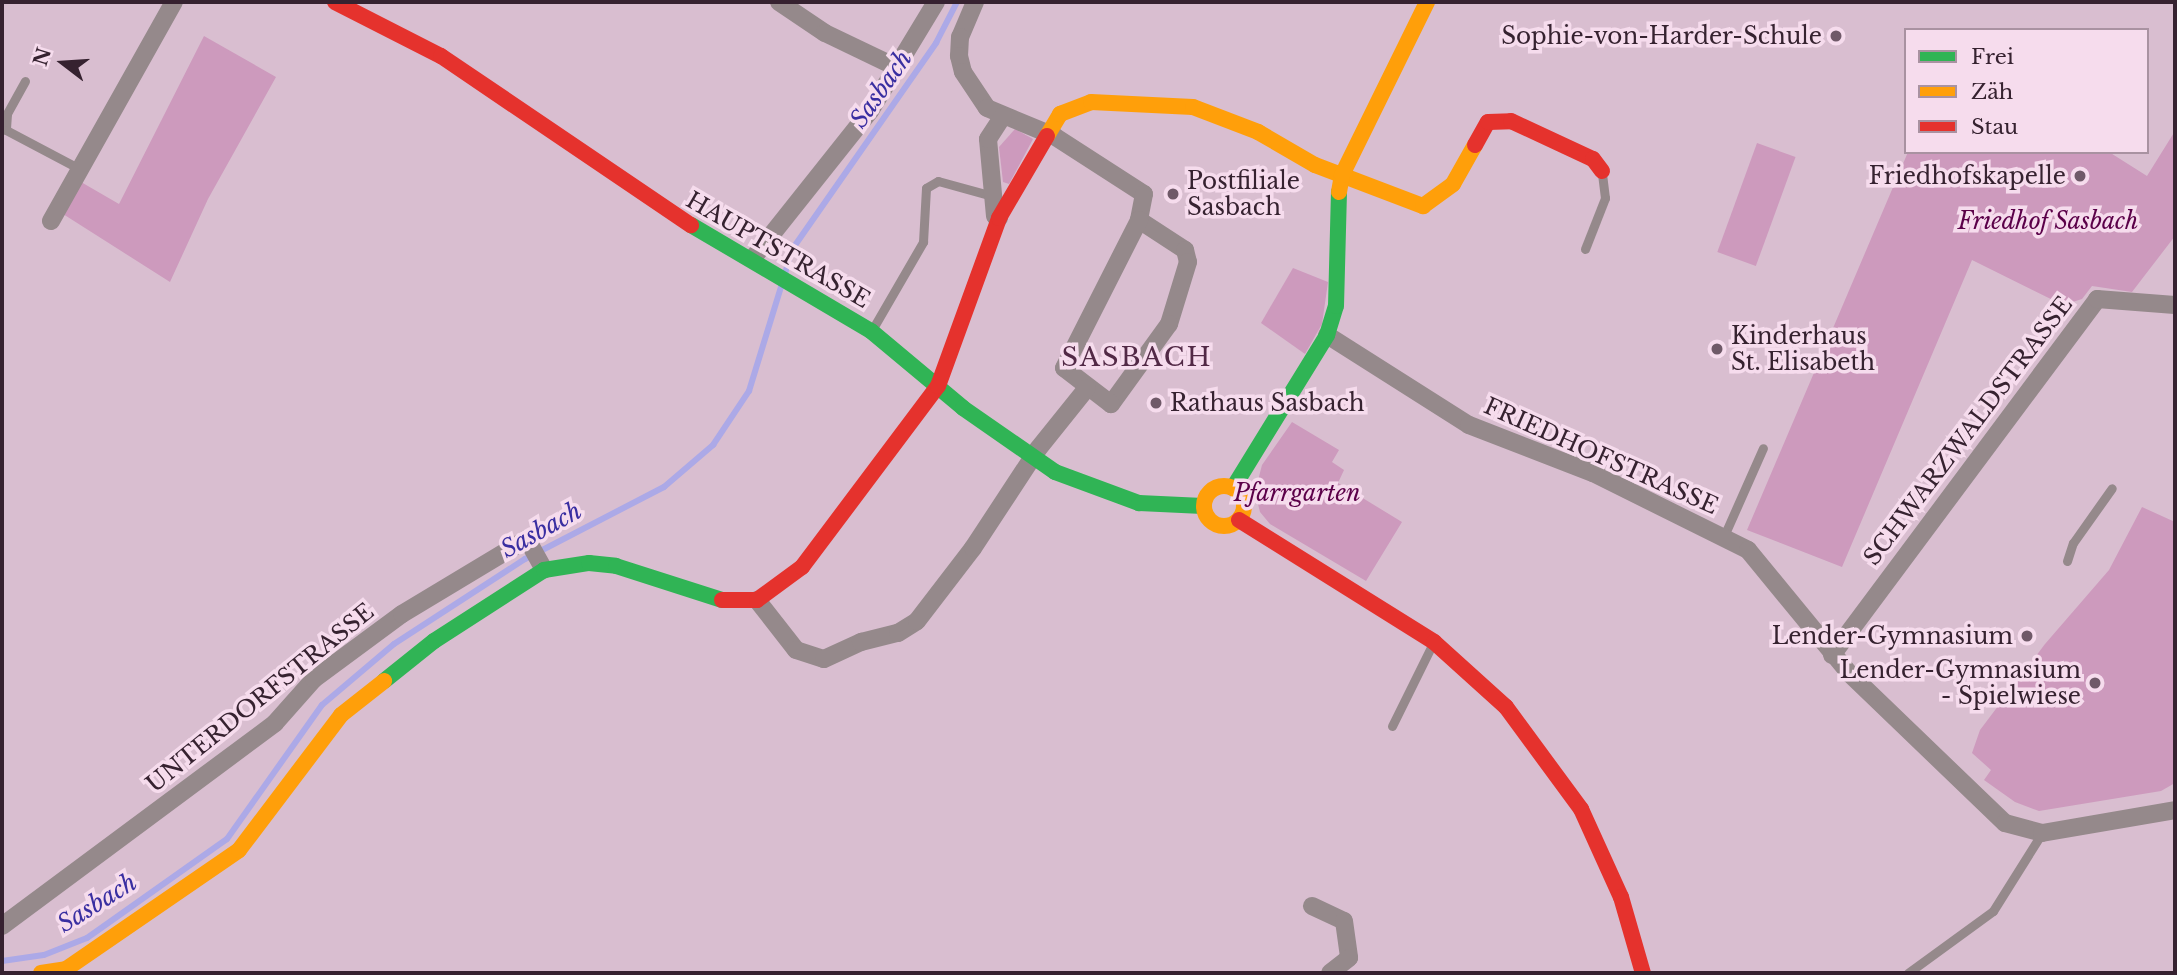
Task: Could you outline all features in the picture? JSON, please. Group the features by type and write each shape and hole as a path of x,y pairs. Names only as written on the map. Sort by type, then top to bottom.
{"street":[{"path":"51,221 174,2"},
{"name":"HAUPTSTRASSE","path":"335,2 365,8 441,56 653,203 760,262 872,331 938,386 1032,457 1088,488 1139,503 1179,508 1203,506"},
{"path":"779,2 825,33 894,66"},
{"path":"760,262 870,110 894,66 936,2"},
{"path":"975,2 960,37 963,72 987,108 1046,132 1144,194 1139,220 1064,368 1111,404 1169,324 1188,262 1185,250 1139,220"},
{"path":"1233,488 1327,335 1337,294 1337,200 1342,174 1427,2"},
{"path":"41,973 66,971 239,850 341,715 434,641 542,567 589,563 616,566 723,600 757,600 802,568 938,386 999,218 1046,132 1060,114 1091,103 1193,107 1227,118 1342,174 1423,206 1453,184 1488,122 1511,121 1593,159 1602,171"},
{"path":"999,218 993,196 988,139 1003,116"},
{"name":"SCHWARZWALDSTRASSE","path":"1832,655 2096,299 2175,305"},
{"name":"FRIEDHOFSTRASSE","path":"1327,335 1469,425 1593,473 1748,550 1832,655 2005,822 2042,833 2175,810"},
{"path":"757,600 807,657 824,659 861,642 898,633 917,621 999,508 1032,457 1087,388"},
{"path":"1233,488 1213,489 1203,506 1207,518 1218,526 1239,520 1434,642 1507,707 1581,809 1621,897 1643,973"},
{"path":"1233,488 1244,504 1239,520"},
{"name":"UNTERDORFSTRASSE","path":"2,926 275,723 314,680 401,614 527,539 542,567"},
{"path":"1312,906 1343,921 1349,958 1330,973"}],"lane":[{"path":"25,81 7,114 6,130 80,169"},
{"path":"1585,249 1605,198 1602,171"},
{"path":"872,331 923,242 926,188 938,181 993,196"},
{"path":"1724,536 1763,448"},
{"path":"2067,561 2073,543 2112,488"},
{"path":"1392,726 1434,642"},
{"path":"1908,973 1993,911 2042,833"}],"green space":[{"path":"204,36 276,77 208,199 170,282 63,214 81,182 119,204"},
{"path":"1015,129 1033,139 1009,184 1003,182 999,147"},
{"name":"Friedhof Sasbach","path":"2175,131 2175,236 2132,292 2092,286 2082,299 2063,305 1972,260 1842,567 1747,530 1907,154 2112,154 2147,176"},
{"path":"1757,143 1796,157 1756,266 1717,252"},
{"path":"1293,268 1328,282 1322,324 1305,354 1261,323"},
{"name":"Pfarrgarten","path":"1292,422 1339,450 1332,462 1344,470 1338,483 1402,522 1366,581 1270,524 1260,512 1255,492 1262,465"},
{"name":"Lender-Gymnasium - Spielwiese","path":"2142,507 2175,522 2175,783 2161,791 2039,811 2015,802 1984,780 1991,770 1972,753 1980,730 2045,644 2109,570"}],"waterway":[{"name":"Sasbach","path":"785,274 791,251 936,43 957,2"},
{"name":"Sasbach","path":"2,961 44,955 87,938 227,839 322,705 394,644 525,559 664,487 713,445 749,391 782,284"}],"traffic: fast":[{"path":"1233,488 1327,335 1336,306 1339,192"},
{"path":"691,225 871,331 963,408 1055,472 1139,503 1203,506"},
{"path":"384,681 434,641 544,570 589,563 616,566 722,600"}],"traffic: slow":[{"path":"1339,192 1342,175 1427,2"},
{"path":"1047,136 1060,114 1091,102 1193,107 1258,132 1315,165 1423,206 1453,184 1475,145"},
{"path":"1224,486 1232,487 1238,492 1243,498 1244,506 1243,514 1238,520 1232,525 1224,526 1216,525 1210,520 1205,514 1204,506 1205,498 1210,492 1216,487 1224,486"},
{"path":"41,973 66,969 239,850 341,715 384,681"}],"traffic: jam":[{"path":"335,2 441,56 691,225"},
{"path":"1475,145 1488,122 1511,121 1593,159 1602,171"},
{"path":"722,600 757,600 802,567 938,386 999,218 1047,136"},
{"path":"1239,520 1434,642 1506,707 1581,809 1621,897 1643,973"}],"place":[{"name":"Sophie-von-Harder-Schule","path":"1836,36"},
{"name":"Friedhofskapelle","path":"2080,176"},
{"name":"Postfiliale Sasbach","path":"1173,194"},
{"name":"Kinderhaus St. Elisabeth","path":"1717,349"},
{"name":"Rathaus Sasbach","path":"1156,403"},
{"name":"Lender-Gymnasium","path":"2027,636"},
{"name":"Lender-Gymnasium - Spielwiese","path":"2095,683"}],"district":[{"name":"SASBACH","path":"1137,358"}]}
